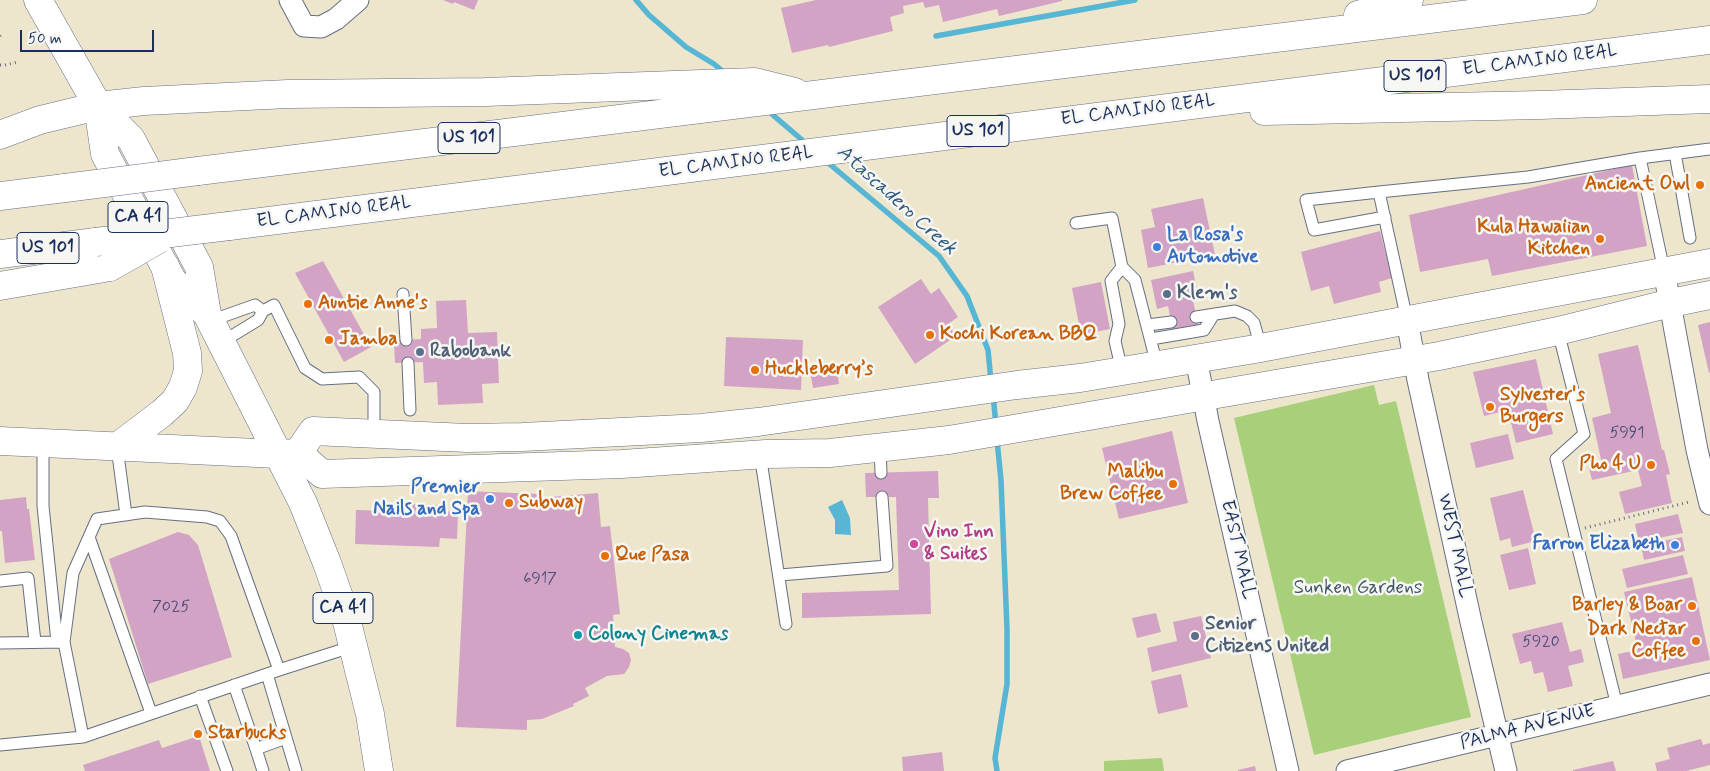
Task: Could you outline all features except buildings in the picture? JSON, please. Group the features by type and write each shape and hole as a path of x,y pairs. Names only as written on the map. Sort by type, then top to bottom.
{"main road":[{"name":"CA 41","path":"38,0 98,106 131,139 199,268 213,326"},
{"path":"1289,36 1409,0"},
{"name":"US 101","path":"0,196 1583,0"},
{"name":"EL CAMINO REAL","path":"0,254 1710,40"},
{"path":"0,135 40,120 98,106 144,101 288,94 486,92 755,82 812,96"},
{"path":"1120,113 1710,99"},
{"name":"CA 41","path":"98,106 105,154 172,280 213,326 288,453 303,504 345,614 370,714 379,771"},
{"path":"0,286 110,267 168,233"},
{"path":"288,453 313,431 468,438 522,437 701,428 758,422 1122,371 1154,352 1196,358 1261,348 1710,263"},
{"path":"117,447 175,401 183,387 188,371 187,353 165,266"},
{"path":"0,441 288,453 322,474 622,464 760,454 830,453 880,460 949,440 1414,360 1558,331 1710,295"}],"street":[{"path":"290,0 304,26 321,26 336,19 358,0"},
{"path":"1664,271 1704,448 1700,503"},
{"name":"WEST MALL","path":"1407,320 1470,622 1506,771"},
{"name":"EAST MALL","path":"1196,358 1203,397 1288,771"},
{"name":"PALMA AVENUE","path":"1347,771 1710,684"}],"lane":[{"path":"1386,217 1314,230 1306,200 1528,177 1710,148"},
{"path":"1675,153 1690,238"},
{"path":"1640,158 1664,271"},
{"path":"1379,192 1407,320"},
{"path":"1076,223 1112,218 1122,267 1135,280 1154,352 1204,330 1214,314"},
{"path":"1122,267 1110,281 1119,324 1115,342 1122,371"},
{"path":"403,294 406,340"},
{"path":"213,326 255,305 263,311"},
{"path":"213,326 258,320 263,311 274,305 305,368 322,379 359,378 374,392 374,434"},
{"path":"1196,317 1235,311 1247,316 1254,323 1261,348"},
{"path":"1148,325 1171,322"},
{"path":"1558,331 1584,434 1556,459 1616,706"},
{"path":"408,363 410,410"},
{"path":"43,442 43,506 60,642 83,737"},
{"path":"117,447 126,515"},
{"path":"760,454 786,624"},
{"path":"780,575 887,566 882,497"},
{"path":"60,642 72,573 98,519 145,512 207,517 220,521 231,536 279,670"},
{"path":"89,537 150,714"},
{"path":"0,581 28,578 35,642"},
{"path":"0,643 60,642"},
{"path":"0,745 83,737 200,696 354,646"},
{"path":"267,674 296,771"},
{"path":"234,685 263,771"},
{"path":"200,696 227,771"},
{"path":"256,748 286,738"}],"path":[{"path":"0,65 18,62"},
{"path":"1574,531 1700,503"}],"green space":[{"name":"Sunken Gardens","path":"1374,385 1379,405 1396,401 1471,717 1314,755 1234,418"},
{"path":"1162,758 1164,771 1104,771 1104,761"}],"water":[{"path":"842,500 850,518 851,535 835,534 835,520 828,507"}],"waterway":[{"name":"Atascadero Creek","path":"636,0 649,15 686,47 714,64 726,74"},
{"path":"936,36 1135,0"},
{"name":"Atascadero Creek","path":"767,110 808,145"},
{"name":"Atascadero Creek","path":"826,161 939,256 967,296 988,350 991,381"},
{"name":"Atascadero Creek","path":"993,395 996,425"},
{"name":"Atascadero Creek","path":"997,440 1001,480 1007,629 1007,684 995,758 997,771"}],"place":[{"name":"Ancient Owl","path":"1700,185"},
{"name":"Kula Hawaiian Kitchen","path":"1600,239"},
{"name":"La Rosa's Automotive","path":"1157,247"},
{"name":"Klem's","path":"1167,294"},
{"name":"Auntie Anne's","path":"308,304"},
{"name":"Kochi Korean BBQ","path":"930,335"},
{"name":"Jamba","path":"329,340"},
{"name":"Rabobank","path":"420,352"},
{"name":"Huckleberry’s","path":"755,370"},
{"name":"Sylvester's Burgers","path":"1490,407"},
{"name":"Pho 4 U","path":"1651,465"},
{"name":"Malibu Brew Coffee","path":"1173,484"},
{"name":"Premier Nails and Spa","path":"490,499"},
{"name":"Subway","path":"509,503"},
{"name":"Vino Inn & Suites","path":"914,544"},
{"name":"Farron Elizabeth","path":"1675,545"},
{"name":"Que Pasa","path":"605,556"},
{"name":"Barley & Boar","path":"1692,606"},
{"name":"Colony Cinemas","path":"578,635"},
{"name":"Senior Citizens United","path":"1195,636"},
{"name":"Dark Nectar Coffee","path":"1696,641"},
{"name":"Starbucks","path":"198,734"}]}
